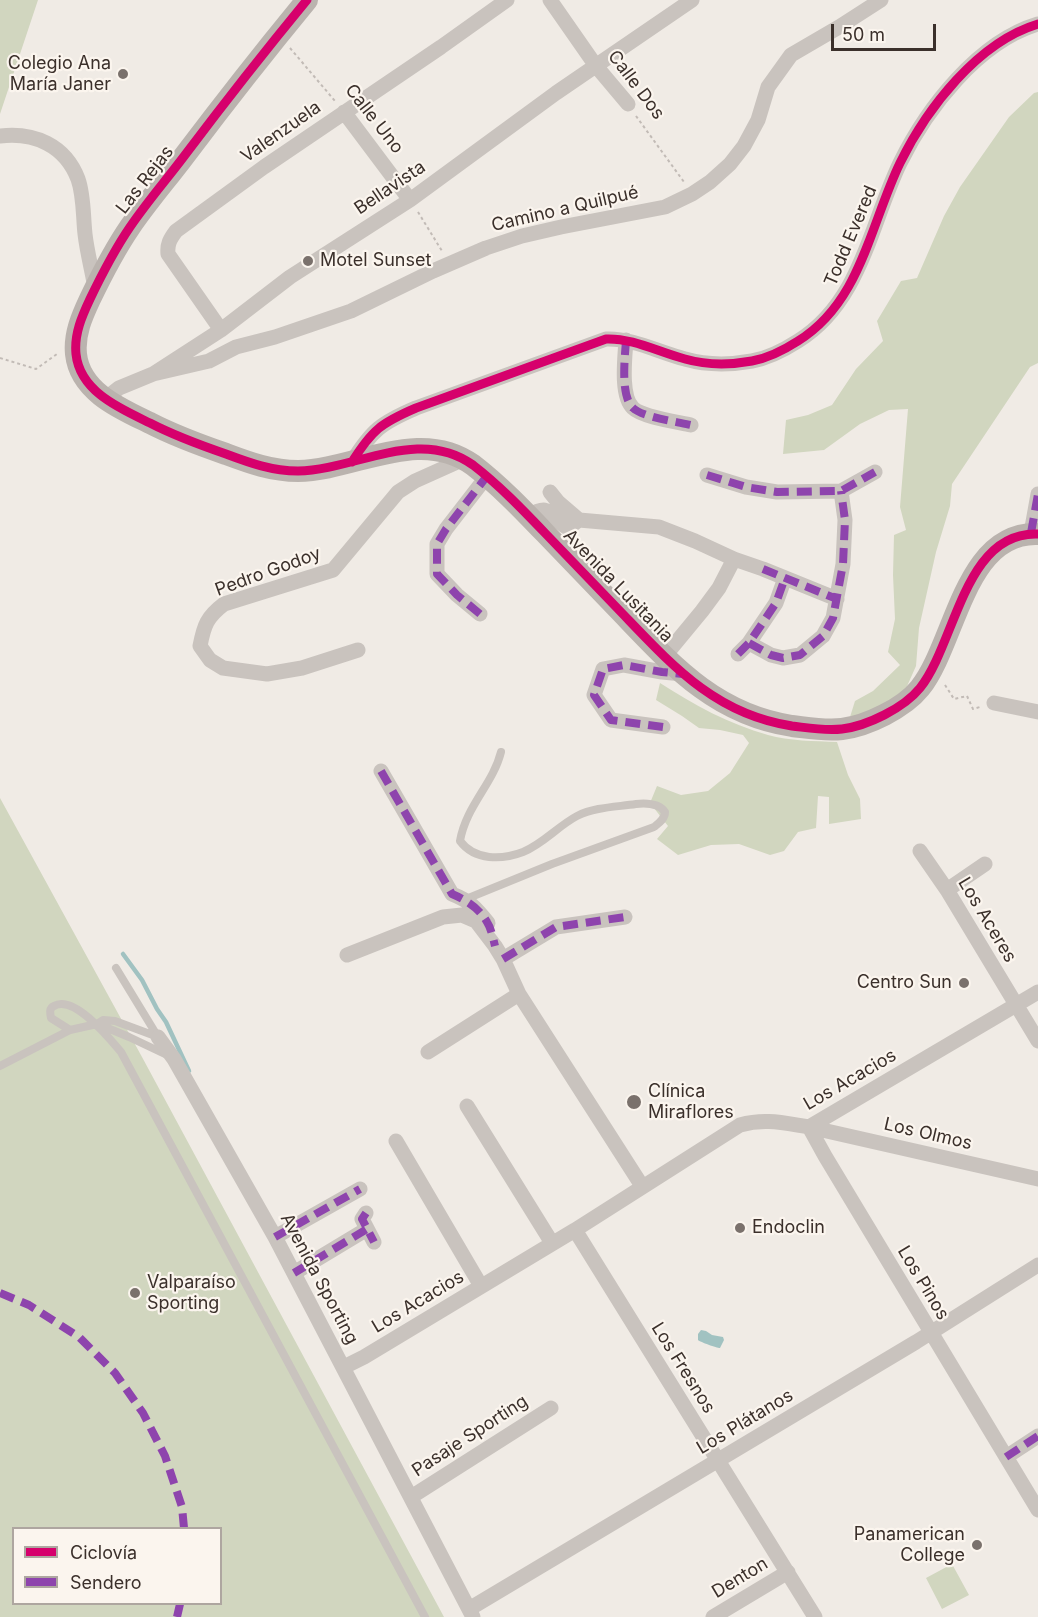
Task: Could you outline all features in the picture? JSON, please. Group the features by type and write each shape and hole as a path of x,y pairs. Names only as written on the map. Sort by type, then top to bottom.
{"street":[{"name":"Las Rejas","path":"105,399 87,381 76,354 79,326 95,288 130,226 243,78 307,0"},
{"name":"Valenzuela","path":"220,330 168,255 171,237 176,231 507,0"},
{"name":"Calle Dos","path":"550,0 596,66 628,104"},
{"name":"Bellavista","path":"105,399 119,388 153,374 220,330 290,277 410,200 556,93 692,0"},
{"name":"Camino a Quilpué","path":"153,374 209,361 236,347 275,337 351,311 486,248 522,236 561,227 665,207 692,194 730,164 744,146 758,120 768,87 790,55 881,0"},
{"name":"Todd Evered","path":"352,462 375,430 389,420 416,408 606,339 626,340 687,360 711,363 754,361 769,357 791,346 821,324 847,291 864,255 901,161 933,109 978,57 1022,28 1038,24"},
{"name":"Calle Uno","path":"344,112 410,200"},
{"path":"0,136 15,134 51,144 67,158 78,180 95,288"},
{"path":"626,340 626,398 634,408 642,413 692,425"},
{"name":"Avenida Lusitania","path":"105,399 177,436 267,469 312,471 411,448 430,448 464,459 487,476 664,657 698,687 734,709 775,723 822,729 843,729 862,724 907,701 920,688 936,661 978,568 989,554 1002,544 1016,536 1035,534"},
{"name":"Pedro Godoy","path":"358,650 302,668 267,674 222,668 210,660 200,646 204,627 213,613 224,604 333,570 398,492 415,481 464,459"},
{"path":"706,475 746,487 777,492 841,491 875,472"},
{"path":"480,614 437,574 437,544 487,476"},
{"path":"785,578 776,603 743,648 783,658 800,655 823,636 833,618 843,564 845,520 841,491"},
{"name":"Avenida Lusitania","path":"550,492 579,520 659,526 734,559 837,599"},
{"path":"1035,534 1038,494"},
{"name":"Avenida Lusitania","path":"528,516 542,509 568,528 579,520"},
{"name":"Avenida Lusitania","path":"664,657 719,588 734,559"},
{"path":"663,727 611,720 594,695 603,669 624,665 683,674"},
{"path":"994,703 1038,712"},
{"path":"381,771 452,894 472,904 487,922 519,994 642,1186"},
{"name":"Los Aceres","path":"920,851 947,890 1038,1041"},
{"path":"947,890 985,864"},
{"path":"347,955 453,915 462,915 476,921 499,952"},
{"path":"499,952 556,927 625,917"},
{"name":"Los Acacios","path":"344,1367 575,1230 740,1125 756,1120 809,1127 1038,992"},
{"path":"428,1052 519,994"},
{"name":"Avenida Sporting","path":"158,1037 174,1059 275,1238 471,1613"},
{"path":"466,1106 552,1243"},
{"name":"Los Olmos","path":"809,1127 1038,1179"},
{"name":"Los Pinos","path":"809,1127 1038,1510"},
{"name":"Los Acacios","path":"396,1141 480,1287"},
{"path":"275,1238 360,1189"},
{"path":"294,1273 371,1236 362,1219 366,1213"},
{"name":"Los Fresnos","path":"575,1230 815,1617"},
{"name":"Los Plátanos","path":"471,1613 718,1460 931,1333 1038,1265"},
{"name":"Pasaje Sporting","path":"411,1497 550,1408"},
{"path":"1006,1457 1038,1436"},
{"name":"Denton","path":"713,1617 788,1572"}],"lane":[{"path":"466,900 552,864 654,827 665,816 661,807 642,804 601,808 578,816 524,851 504,856 487,857 475,854 460,841 462,829 468,814 498,764 501,752"},
{"name":"Avenida Sporting","path":"116,968 158,1037"},
{"path":"70,1030 51,1018 51,1008 56,1004 75,1008 97,1024 121,1052 424,1617"},
{"path":"0,1066 70,1030 97,1024 103,1020 115,1021 158,1037"},
{"path":"97,1024 174,1059"}],"path":[{"path":"410,200 450,264"},
{"path":"0,358 36,369 62,351"},
{"path":"920,688 944,683 954,699 967,696 973,709 994,703"}],"green space":[{"path":"0,0 38,0 0,114"},
{"path":"1038,92 1038,363 1030,367 952,484 950,506 936,552 919,628 916,666 904,693 879,710 850,717 855,701 873,691 900,665 888,652 895,619 894,535 906,530 900,507 908,409 889,410 860,424 824,450 783,454 786,420 808,415 832,405 856,369 883,341 877,321 901,281 917,278 944,216 960,187 1009,117 1034,93"},
{"path":"660,683 712,713 754,731 785,738 837,742 848,775 860,799 861,819 829,824 829,797 818,796 816,828 798,832 784,851 770,855 739,844 711,845 678,855 657,839 668,826 650,803 657,786 681,795 708,791 730,773 749,743 743,735 699,728 656,700"},
{"name":"Valparaíso Sporting","path":"0,798 142,1057 444,1617 0,1617"},
{"path":"952,1564 969,1595 942,1609 926,1578"}],"water":[{"path":"701,1330 723,1337 720,1348 698,1340"}],"waterway":[{"path":"123,954 142,980 166,1022 189,1071"}],"marked path":[{"path":"626,340 625,386 626,395 633,408 652,417 691,425"},
{"path":"707,475 746,487 777,492 841,491 875,472"},
{"path":"480,614 437,574 437,544 487,476"},
{"path":"749,643 771,655 783,658 800,655 823,636 833,618 843,564 845,520 841,491"},
{"path":"1031,533 1038,494"},
{"path":"763,569 837,599"},
{"path":"738,654 749,643 776,603 785,578"},
{"path":"663,727 611,720 594,695 603,669 624,665 683,674"},
{"path":"381,771 452,894 467,902 484,917 490,927 495,946"},
{"path":"503,959 556,927 625,917"},
{"path":"275,1237 360,1189"},
{"path":"366,1213 362,1219 374,1242"},
{"path":"294,1273 367,1229"},
{"path":"0,1293 29,1305 79,1337 115,1373 143,1413 165,1456 182,1507 184,1527"},
{"path":"1006,1457 1038,1436"},
{"path":"177,1617 180,1605"}],"cycle path":[{"path":"307,0 143,209 119,244 99,280 77,332 76,354 85,379 104,398 159,428 197,444 279,470 320,469 409,449 431,449 452,454 473,465 501,489 657,649 696,684 739,710 764,720 792,726 829,730 852,727 884,715 905,702 920,688 932,668 965,593 993,550 1013,538 1038,534"},
{"path":"352,462 378,429 404,413 606,339 636,343 693,361 718,364 758,360 798,341 819,325 850,284 900,163 911,142 940,100 975,61 1016,33 1038,24"}],"place":[{"name":"Colegio Ana María Janer","path":"123,74"},
{"name":"Motel Sunset","path":"308,261"},
{"name":"Centro Sun","path":"964,983"},
{"name":"Clínica Miraflores","path":"634,1102"},
{"name":"Endoclin","path":"740,1228"},
{"name":"Valparaíso Sporting","path":"135,1293"},
{"name":"Panamerican College","path":"977,1545"}]}
